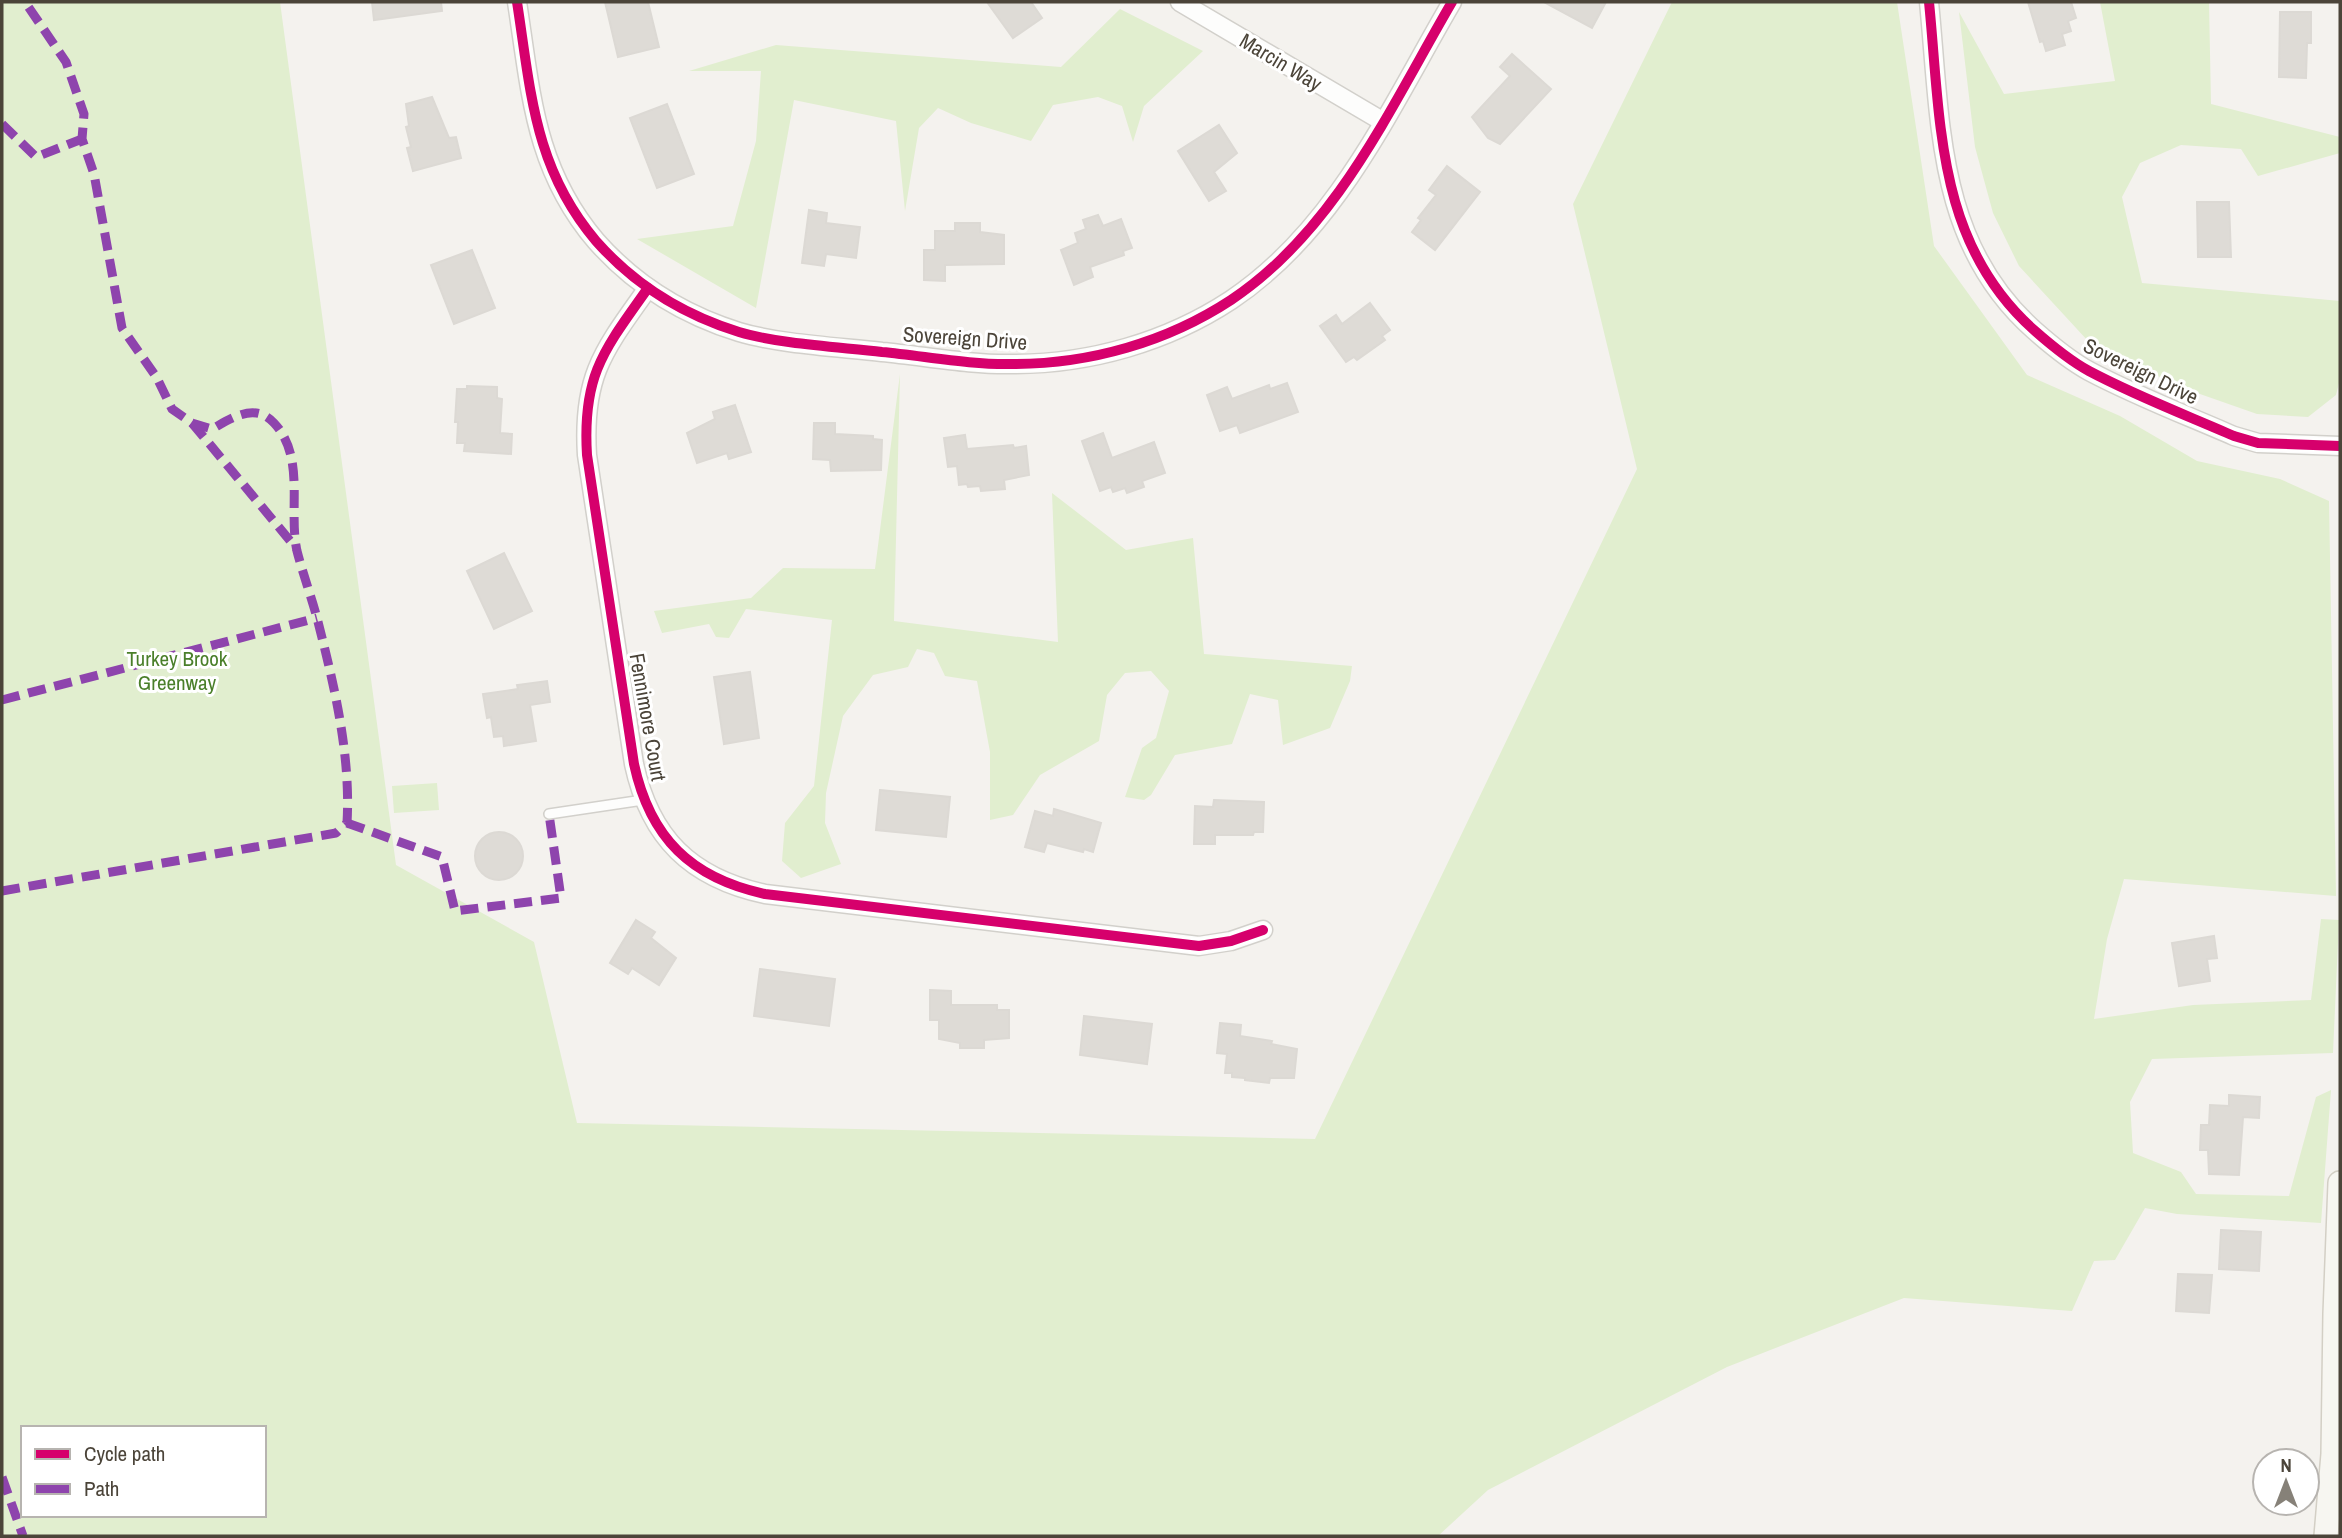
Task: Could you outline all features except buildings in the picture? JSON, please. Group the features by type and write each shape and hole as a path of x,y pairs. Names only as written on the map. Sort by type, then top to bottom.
{"street":[{"name":"Sovereign Drive","path":"517,2 535,122 554,176 594,239 612,259 648,288 670,302 741,333 1012,365 1111,352 1160,337 1230,300 1272,267 1320,218 1346,183 1452,2"},
{"name":"Marcin Way","path":"1180,2 1382,121"},
{"name":"Sovereign Drive","path":"1929,2 1944,157 1958,218 1979,264 2020,318 2055,349 2088,370 2234,436 2266,443 2340,446"},
{"name":"Fennimore Court","path":"648,288 616,331 601,358 590,392 585,432 634,764 643,800 666,838 686,860 717,879 748,890 1199,946 1231,941 1263,930"},
{"path":"2326,1536 2337,1454 2340,1183"}],"lane":[{"path":"550,814 643,800"}],"green space":[{"name":"Turkey Brook Greenway","path":"2,2 280,2 396,865 534,942 577,1123 1315,1139 1637,469 1573,204 1672,2 1897,2 1934,246 2027,375 2120,416 2197,461 2280,479 2329,501 2336,896 2124,879 2107,939 2094,1019 2193,1005 2311,1000 2321,919 2339,920 2333,1053 2152,1059 2130,1102 2133,1153 2181,1172 2196,1194 2289,1196 2316,1097 2331,1090 2321,1223 2177,1214 2145,1208 2115,1260 2094,1261 2072,1311 1904,1298 1727,1367 1488,1490 1438,1536 2,1536"},
{"path":"2100,2 2209,2 2211,104 2340,137 2340,153 2258,176 2241,149 2181,145 2140,163 2122,197 2142,283 2340,301 2340,379 2336,395 2308,417 2257,414 2180,387 2088,341 2019,266 1993,213 1975,147 1959,12 2004,94 2115,81"},
{"path":"1120,9 1203,51 1144,106 1133,142 1122,106 1098,97 1053,105 1031,141 971,123 938,108 919,128 905,211 896,121 794,100 756,308 637,239 733,226 756,141 761,71 689,71 776,45 1061,67"},
{"path":"900,374 894,621 1058,642 1052,493 1126,550 1193,538 1204,654 1352,666 1350,681 1330,728 1283,745 1278,700 1250,694 1232,744 1175,755 1151,795 1144,800 1125,797 1142,748 1156,738 1169,691 1151,671 1125,673 1107,695 1099,741 1040,775 1013,815 990,820 990,752 977,681 945,676 934,653 917,649 908,667 873,675 843,716 826,793 825,823 841,864 801,878 782,861 785,823 814,786 832,620 746,609 729,638 716,637 709,624 662,633 654,611 751,598 783,568 875,569"},
{"path":"437,783 439,810 394,813 392,786"}],"marked path":[{"path":"2,891 336,833 347,823 348,797 340,720 317,618 297,551 293,468 284,437 274,423 259,414 243,414 212,429 192,423 172,409 157,378 122,328 94,174 82,139 84,114 66,62 25,2"},
{"path":"2,124 36,157 82,139"},
{"path":"192,423 297,549"},
{"path":"2,700 317,618"},
{"path":"347,823 442,857 455,911 561,898 549,814"},
{"path":"2,1477 23,1536"}],"cycle path":[{"path":"517,2 538,128 559,186 596,241 643,284 699,317 755,336 809,345 997,364 1071,360 1127,348 1154,339 1206,315 1231,300 1268,271 1301,239 1331,203 1358,164 1452,2"},
{"path":"1929,2 1937,92 1949,178 1961,220 1978,259 2002,296 2034,330 2067,357 2089,371 2143,397 2234,436 2258,443 2340,446"},
{"path":"648,288 619,329 599,365 588,404 587,455 634,764 651,813 678,851 716,877 765,894 1199,946 1231,941 1263,930"}]}
